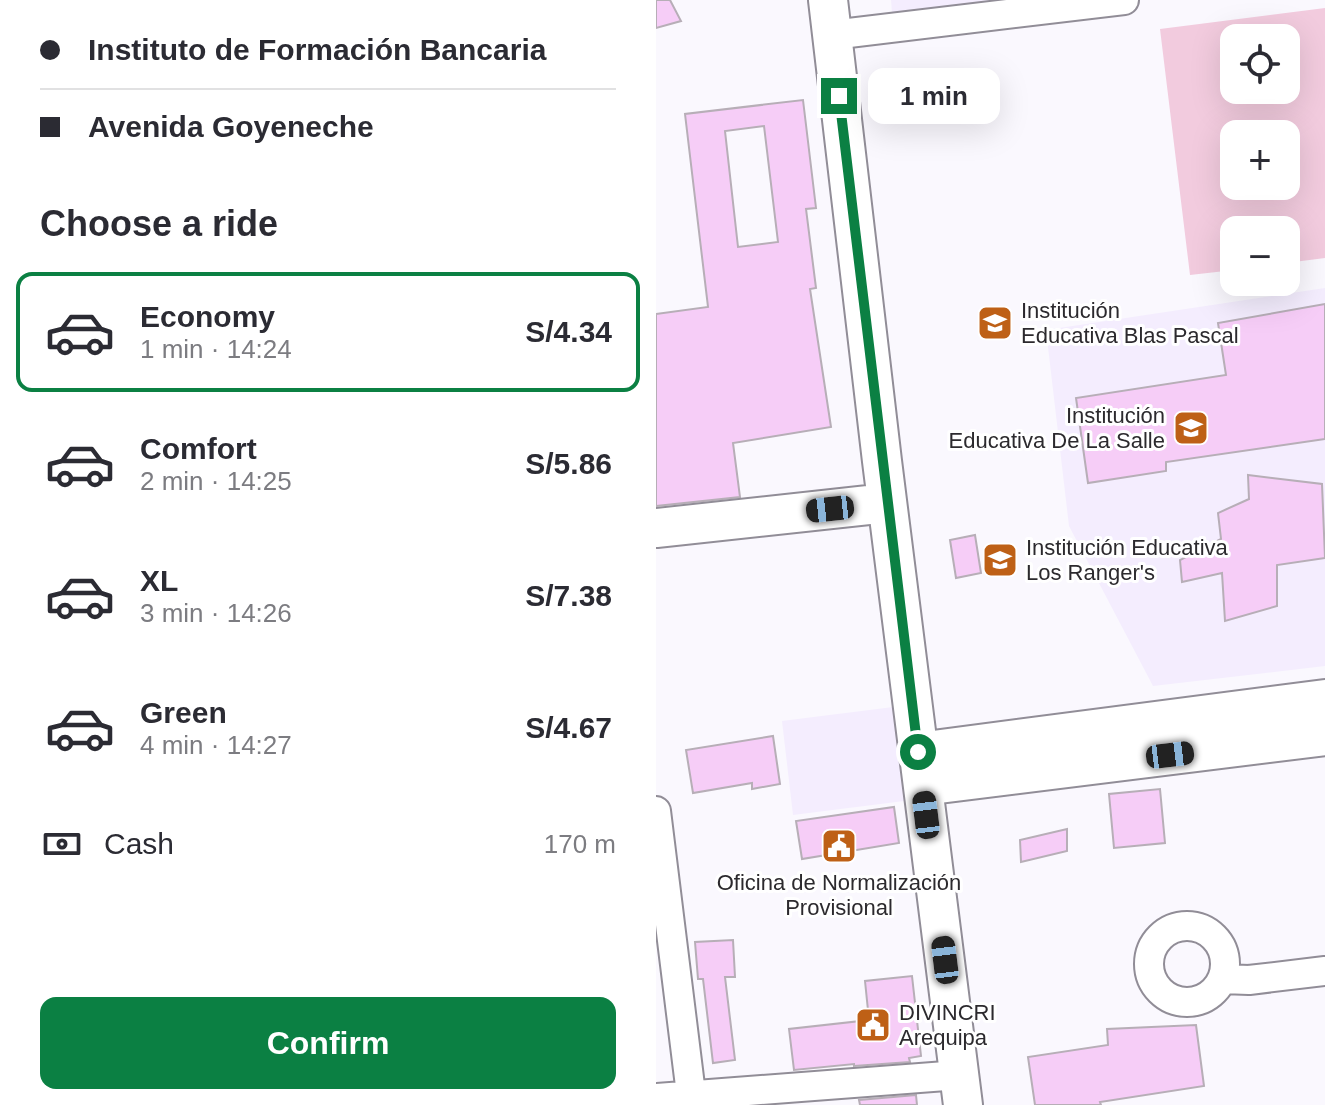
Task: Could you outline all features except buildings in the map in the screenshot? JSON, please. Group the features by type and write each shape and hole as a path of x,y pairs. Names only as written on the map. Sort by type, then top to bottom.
{"street":[{"path":"656,1098 691,1094 720,1096 961,1090 830,18 1124,0"},
{"path":"656,528 887,503"},
{"path":"921,769 1325,699"},
{"path":"921,769 1325,736"},
{"path":"656,811 691,1094"},
{"path":"1222,979 1249,980 1325,971"}],"shaded area":[{"path":"891,0 1000,0 892,13"},
{"path":"1325,8 1325,258 1300,261 1300,216 1220,216 1220,272 1190,275 1160,29"},
{"name":"Institución Educativa De La Salle","path":"1325,288 1325,666 1153,686 1069,526 1046,330 1272,296 1300,296 1300,292"},
{"path":"901,706 912,800 793,815 782,721"}],"place":[{"name":"Institución Educativa Blas Pascal","path":"995,323"},
{"name":"Institución Educativa De La Salle","path":"1191,428"},
{"name":"Institución Educativa Los Ranger's","path":"1000,560"},
{"name":"Oficina de Normalización Provisional","path":"839,846"},
{"name":"DIVINCRI Arequipa","path":"873,1025"}],"route":[{"path":"839,96 918,752"}]}
